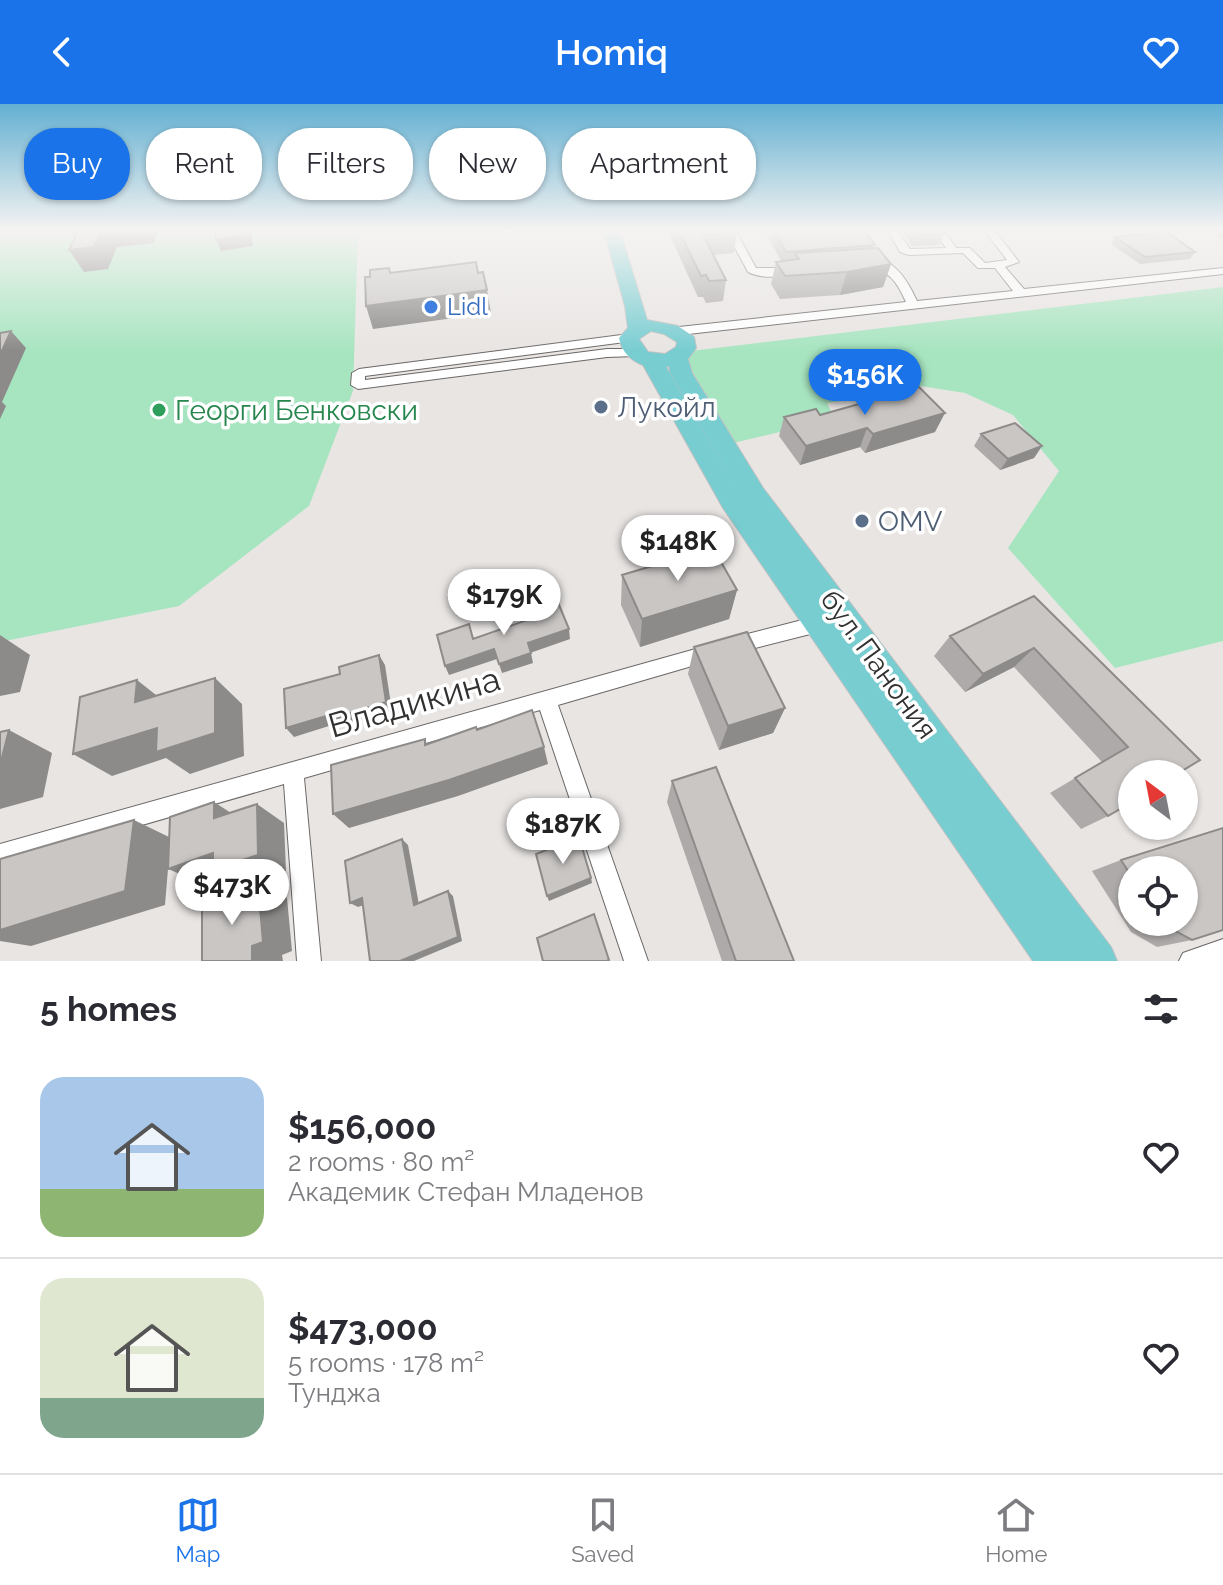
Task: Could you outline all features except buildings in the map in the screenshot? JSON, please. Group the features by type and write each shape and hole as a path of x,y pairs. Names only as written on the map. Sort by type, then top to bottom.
{"main road":[{"name":"бул. Панония","path":"624,271 635,306 638,345 716,476 1097,961"},
{"name":"бул. Панония","path":"646,271 676,340 681,373 736,469 831,622 1056,961"},
{"path":"638,345 676,340"},
{"path":"638,345 676,340"}],"street":[{"path":"754,271 799,271"},
{"path":"896,271 914,306"},
{"path":"1003,271 1022,294"},
{"path":"676,340 914,306 1223,271"},
{"path":"676,340 725,338 1223,281"},
{"path":"638,345 607,353 358,385 359,373 638,345"},
{"name":"Владикина","path":"0,855 546,698 831,622"},
{"path":"546,698 636,961"},
{"path":"293,770 309,961"},
{"path":"1191,961 1223,951"}],"green space":[{"path":"0,271 357,271 353,391 309,506 179,606 0,642"},
{"path":"1223,287 1223,641 1115,668 1008,548 1059,471 1013,415 965,393 921,386 895,394 827,403 835,419 733,443 684,357 691,351"}],"place":[{"name":"Lidl","path":"431,307"},
{"name":"Лукойл","path":"601,407"},
{"name":"Георги Бенковски","path":"159,410"},
{"name":"OMV","path":"862,521"}]}
